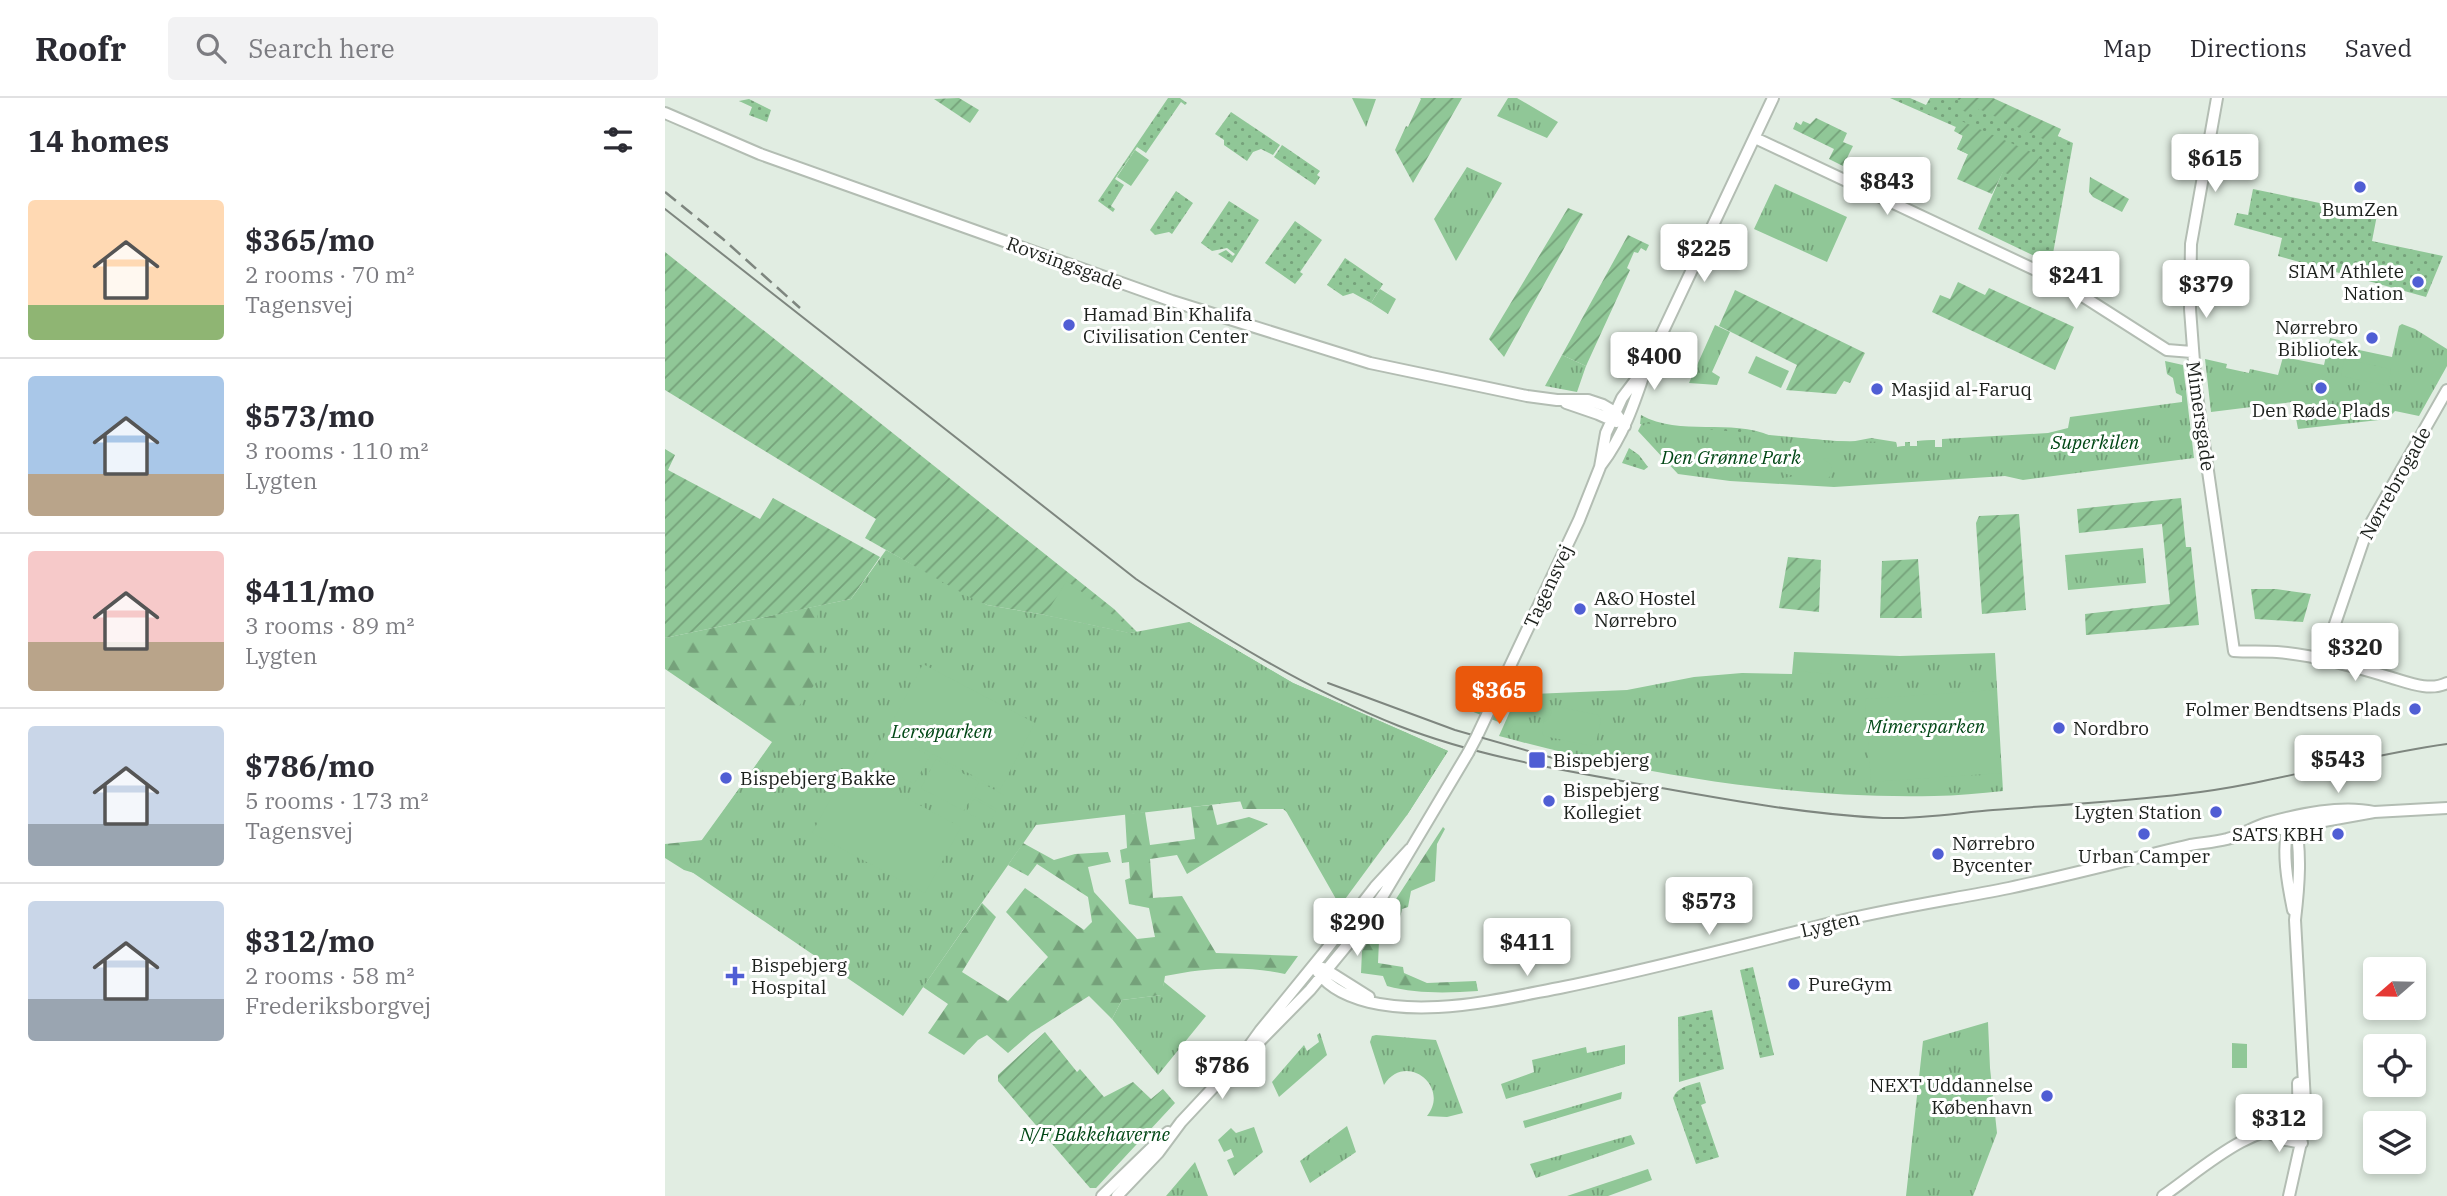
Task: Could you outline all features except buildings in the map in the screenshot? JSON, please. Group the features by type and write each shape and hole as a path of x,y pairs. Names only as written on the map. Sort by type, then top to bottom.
{"street":[{"name":"Tagensvej","path":"1600,467 1616,446 1647,365 1773,98"},
{"name":"Mimersgade","path":"2217,98 2191,244 2192,352 2234,651 2277,652 2323,659"},
{"name":"Rovsingsgade","path":"665,113 760,154 1172,301 1370,363 1557,400 1598,414 1613,416 1625,426"},
{"path":"1755,138 2059,281 2167,351 2192,352"},
{"name":"Tagensvej","path":"1117,1196 1158,1153 1181,1122 1324,974 1384,894 1454,777 1504,680 1579,520 1600,467 1604,440 1613,416 1622,398 1647,365"},
{"name":"Nørrebrogade","path":"2323,659 2367,530 2447,390"},
{"path":"2323,659 2426,687 2447,683"},
{"name":"Lygten","path":"1314,966 1379,1003 1437,1007 1498,1000 1620,975 1906,906 2054,878 2185,846 2261,834 2291,822 2357,817 2374,812 2447,808"},
{"path":"2288,1196 2306,1118 2295,920 2299,838 2291,822"},
{"name":"Tagensvej","path":"1239,1060 1375,887 1410,849"},
{"name":"Tagensvej","path":"1102,1196 1154,1144 1181,1122"},
{"path":"2163,1196 2246,1139 2268,1132 2281,1139 2301,1140"}],"green space":[{"path":"959,98 979,110 970,123 934,99"},
{"path":"1168,98 1180,98 1187,103 1185,105 1181,102 1146,153 1137,147 1115,179 1124,185 1111,206 1115,209 1113,212 1098,201"},
{"path":"1352,98 1376,99 1366,127"},
{"path":"1420,98 1462,98 1413,183 1395,150"},
{"path":"1508,98 1517,98 1558,122 1547,138 1497,116"},
{"path":"1890,98 1910,98 1926,105 1930,98 1974,98 2073,143 2052,259 2047,262 1978,229 2003,171 1957,149 1965,131"},
{"path":"1955,98 1993,98 2061,129 2054,144 1979,109 1975,116 1959,109 1963,102"},
{"path":"749,99 771,110 767,122 749,115 752,107 739,101"},
{"path":"1231,112 1280,145 1273,155 1261,149 1253,152 1247,161 1224,145 1224,140 1215,134"},
{"path":"1816,118 1847,133 1843,142 1853,146 1843,166 1829,159 1834,149 1793,129 1796,122 1801,125 1803,121 1810,124"},
{"path":"1959,120 2040,156 2028,183 2003,172 1992,194 1957,179 1968,154 1957,149 1963,136 1954,131"},
{"path":"1282,145 1320,171 1315,185 1274,157"},
{"path":"1135,150 1149,160 1131,186 1117,177"},
{"path":"1467,167 1502,183 1456,261 1434,219"},
{"path":"2090,177 2129,199 2122,212 2093,197 2089,192"},
{"path":"1775,184 1847,217 1827,262 1754,229"},
{"path":"2253,189 2377,215 2372,241 2443,256 2426,297 2278,256 2282,238 2234,225 2237,213 2248,215"},
{"path":"1176,191 1193,203 1172,234 1169,232 1155,235 1150,230"},
{"path":"1229,201 1259,220 1232,263 1218,254 1226,250 1233,256 1235,254 1227,248 1212,251 1201,243"},
{"path":"1568,208 1583,214 1504,357 1489,339"},
{"path":"1295,221 1322,240 1295,284 1265,263"},
{"path":"1628,235 1649,245 1646,251 1641,248 1638,253 1634,252 1627,268 1630,270 1586,366 1562,355"},
{"path":"665,252 1114,609 1137,632 1130,633 987,605 969,597 865,538 876,519 665,390"},
{"path":"1345,258 1383,284 1371,303 1353,293 1343,296 1327,285"},
{"path":"1958,282 1985,295 1989,288 2074,327 2055,370 1932,312 1940,295 1950,299"},
{"path":"1380,289 1396,299 1388,314 1371,303"},
{"path":"1735,290 1865,353 1850,383 1844,381 1836,394 1786,390 1797,365 1719,326"},
{"name":"Den Røde Plads","path":"2402,324 2447,349 2447,366 2419,416 2395,411 2388,419 2298,429 2293,402 2211,412 2205,359 2227,364 2226,368 2249,373 2250,369 2278,375 2283,357 2324,365 2330,338 2339,340 2356,352 2359,350 2392,357 2399,326"},
{"path":"1715,325 1730,332 1712,372 1720,377 1717,385 1689,383"},
{"path":"1562,355 1586,366 1577,392 1545,386"},
{"path":"1756,356 1789,371 1781,388 1748,373"},
{"path":"2344,359 2391,369 2388,386 2341,376"},
{"name":"Superkilen","path":"2165,361 2183,365 2194,458 2023,480 2005,476 1834,487 1730,481 1678,474 1638,431 1642,423 1833,441 1896,442 1897,447 1905,446 1905,442 1910,442 1910,446 1917,446 1917,441 1935,440 1935,447 1942,447 1942,439 2048,433 2068,428 2070,417 2182,402 2182,396 2176,393 2173,378 2167,374"},
{"path":"1641,415 1672,425 1739,428 1771,436 1850,442 1871,438 1896,442 1897,447 1905,446 1905,442 1910,442 1910,446 1917,446 1917,441 1935,440 1935,447 1943,447 1968,463 1713,440 1640,424"},
{"path":"1629,448 1639,455 1648,467 1644,470 1622,463"},
{"path":"665,449 675,455 668,470 760,519 773,498 880,557 851,599 665,638"},
{"path":"1830,453 1830,458 1823,459 1832,465 1827,480 1783,481 1784,478 1795,476 1786,474 1783,469 1785,456"},
{"path":"2181,498 2186,547 2191,547 2199,625 2086,635 2085,614 2170,604 2162,524 2079,533 2077,509"},
{"path":"2019,514 2026,610 1982,614 1976,523 1979,516"},
{"path":"2143,548 2146,583 2068,590 2065,555"},
{"name":"Lersøparken","path":"886,550 987,605 1130,633 1189,622 1293,683 1448,751 1407,815 1340,906 1278,797 1036,825 903,1016 683,866 820,677 817,606 851,599"},
{"path":"1788,557 1821,560 1819,612 1779,608"},
{"path":"1918,559 1922,618 1880,618 1882,561"},
{"path":"1067,581 1133,630 1130,633 1045,615"},
{"path":"2251,589 2311,594 2303,622 2255,619"},
{"name":"Lersøparken","path":"817,606 822,614 1162,652 1189,622 1293,683 1448,751 1407,815 1333,849 1283,809 1243,809 1235,786 1328,751 714,879 684,870 665,858 665,844 703,840 772,742 665,669 665,638"},
{"name":"Mimersparken","path":"1794,652 1900,656 1995,653 2003,791 1943,796 1879,796 1769,788 1605,762 1499,736 1519,691 1533,694 1627,690 1694,677 1742,673 1792,674"},
{"path":"1798,653 1832,656 1830,674 1797,671"},
{"path":"923,664 1035,723 1000,790 888,730"},
{"path":"1996,690 2001,773 1871,782 1865,699"},
{"path":"1478,695 1507,707 1501,723 1471,711"},
{"path":"1553,706 1598,715 1601,720 1596,743 1591,746 1544,736 1542,733 1546,710"},
{"path":"886,733 930,756 914,784 871,761"},
{"path":"936,759 979,782 964,811 921,788"},
{"path":"848,767 961,827 925,893 812,833"},
{"path":"982,783 1004,795 997,809 975,797"},
{"path":"974,799 996,811 989,824 966,812"},
{"path":"1212,805 1217,825 1249,817 1268,824 1187,874 1177,855 1150,859 1153,898 1182,896 1216,953 1298,956 1285,974 1255,969 1225,969 1165,976 1162,995 1122,1000 1112,1019 1089,996 1031,1033 1008,1053 987,1035 978,1040 964,1055 928,1033 948,1004 923,987 982,903 996,917 962,972 1008,1001 1048,957 1006,912 1025,888 1084,930 1092,922 1088,897 1037,864 1028,876 1008,865 1023,843 1054,860 1075,854 1108,852 1111,862 1088,867 1094,892 1137,939 1155,937 1149,908 1129,904 1125,880 1130,878 1129,862 1122,863 1120,850 1127,848 1125,814 1145,812 1150,845 1195,839 1191,807"},
{"path":"1443,827 1445,829 1437,844 1435,881 1411,891 1408,907 1402,909 1395,941 1379,941 1378,963 1403,967 1404,973 1427,983 1476,981 1478,991 1432,992 1387,986 1383,976 1361,973 1362,951"},
{"path":"1753,967 1774,1055 1760,1058 1740,970"},
{"path":"1164,982 1206,1016 1158,1075 1112,1019 1122,1000 1161,995"},
{"path":"1712,1010 1724,1069 1679,1082 1678,1017"},
{"path":"1988,1022 1997,1133 1973,1196 1906,1196 1923,1041"},
{"name":"N/F Bakkehaverne","path":"1045,1032 1077,1072 1080,1069 1104,1097 1133,1082 1151,1099 1163,1089 1175,1103 1096,1188 1090,1188 998,1081 998,1075"},
{"path":"1320,1033 1327,1055 1279,1097 1272,1082 1304,1045 1307,1051 1319,1042 1317,1035"},
{"path":"1372,1036 1436,1040 1463,1113 1447,1117 1427,1116 1433,1105 1433,1094 1422,1076 1413,1072 1403,1071 1393,1075 1384,1085 1370,1042"},
{"path":"2232,1043 2247,1044 2247,1068 2232,1068"},
{"path":"1625,1045 1625,1064 1506,1099 1501,1084 1534,1072 1532,1060 1586,1047 1587,1053"},
{"path":"1700,1082 1706,1103 1701,1105 1719,1157 1696,1164 1673,1098 1681,1089"},
{"path":"1622,1092 1621,1099 1525,1128 1523,1121"},
{"path":"1347,1126 1356,1152 1310,1183 1300,1161"},
{"path":"1254,1127 1263,1152 1234,1176 1227,1160 1234,1157 1231,1149 1224,1152 1218,1140 1231,1128 1236,1133"},
{"path":"1631,1135 1635,1144 1536,1178 1530,1164"},
{"path":"1195,1162 1208,1196 1166,1196"},
{"path":"1648,1169 1652,1180 1608,1196 1567,1196"}],"tram line":[{"path":"665,209 1136,579 1231,640 1297,678 1364,711 1429,737 1552,768 1734,801 1883,818 1924,817 2184,794 2250,784 2381,755 2447,744"},
{"path":"1328,683 1455,730 1567,762"}],"railway":[{"path":"665,192 723,239 800,308"}],"place":[{"name":"BumZen","path":"2360,187"},
{"name":"SIAM Athlete Nation","path":"2418,282"},
{"name":"Hamad Bin Khalifa Civilisation Center","path":"1069,325"},
{"name":"Nørrebro Bibliotek","path":"2372,338"},
{"name":"Den Røde Plads","path":"2321,388"},
{"name":"Masjid al-Faruq","path":"1877,389"},
{"name":"A&O Hostel Nørrebro","path":"1580,609"},
{"name":"Folmer Bendtsens Plads","path":"2415,709"},
{"name":"Nordbro","path":"2059,728"},
{"name":"Bispebjerg","path":"1537,760"},
{"name":"Bispebjerg Bakke","path":"726,778"},
{"name":"Bispebjerg Kollegiet","path":"1549,801"},
{"name":"Lygten Station","path":"2216,812"},
{"name":"Urban Camper","path":"2144,834"},
{"name":"SATS KBH","path":"2338,834"},
{"name":"Nørrebro Bycenter","path":"1938,854"},
{"name":"Bispebjerg Hospital","path":"735,976"},
{"name":"PureGym","path":"1794,984"},
{"name":"NEXT Uddannelse København","path":"2047,1096"}],"park label":[{"name":"Den Grønne Park","path":"1731,457"}]}
